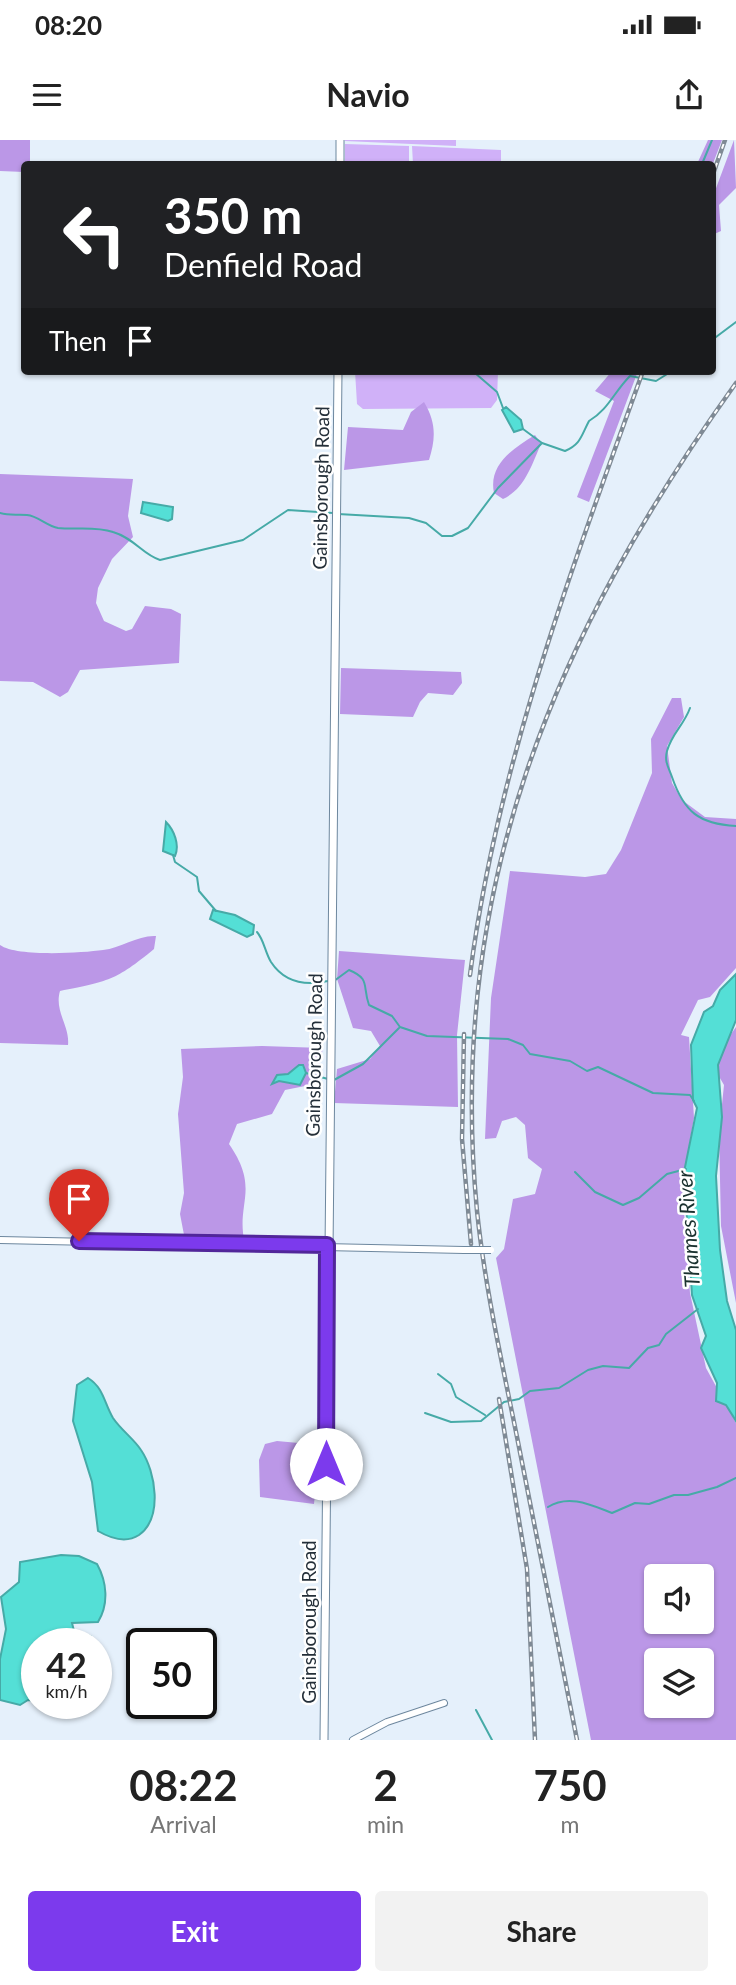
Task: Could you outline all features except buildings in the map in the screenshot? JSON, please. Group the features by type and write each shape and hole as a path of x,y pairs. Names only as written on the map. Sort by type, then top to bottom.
{"main road":[{"path":"340,140 340,161"},
{"name":"Gainsborough Road","path":"324,1740 338,375"}],"street":[{"path":"0,1240 495,1250"},
{"path":"353,1740 387,1722 444,1703"}],"shaded area":[{"path":"0,140 30,140 30,161 21,161 21,172 0,171"},
{"path":"456,140 456,146 345,141"},
{"path":"708,140 722,140 714,161 698,161"},
{"path":"734,140 736,188 719,205 721,231 716,233 716,188"},
{"path":"345,144 409,146 409,161 345,161"},
{"path":"412,146 501,150 501,161 413,161"},
{"path":"355,375 498,375 497,400 491,408 363,409 357,404"},
{"path":"609,375 637,375 589,502 577,497 614,401 595,391"},
{"path":"424,402 434,430 429,460 344,470 348,427 403,430 411,412"},
{"path":"535,435 541,444 531,468 517,489 503,499 494,493 493,483 499,465 511,451"},
{"path":"0,474 133,479 128,516 133,537 112,559 98,588 96,603 104,621 126,631 132,629 145,606 171,609 181,614 179,663 80,670 68,692 60,697 33,682 0,681"},
{"path":"341,668 461,672 462,683 453,695 428,693 413,717 340,714"},
{"path":"672,698 681,698 684,717 667,746 672,783 682,800 705,817 736,819 736,968 710,997 698,1000 681,1035 689,1037 694,1118 682,1185 690,1293 706,1368 736,1423 736,1740 591,1740 496,1258 504,1249 513,1199 535,1194 542,1169 528,1158 525,1125 516,1117 502,1121 496,1138 485,1139 491,998 510,871 585,877 606,874 621,850 652,773 651,739"},
{"path":"156,936 154,949 120,974 101,982 60,991 60,1012 67,1031 68,1045 0,1043 0,945 34,953 80,952 110,949 143,937"},
{"path":"339,951 465,960 457,1035 458,1107 334,1103 337,1069 370,1059 380,1046 371,1031 353,1028 337,979"},
{"path":"736,1027 736,1303 721,1226 719,1133 724,1085 717,1073 721,1048"},
{"path":"262,1046 323,1048 315,1084 285,1090 272,1114 237,1124 229,1144 244,1173 245,1244 202,1244 185,1240 180,1214 184,1193 178,1114 183,1077 181,1049"},
{"path":"277,1441 320,1445 314,1504 260,1497 259,1460 265,1444"}],"water":[{"path":"506,407 521,420 523,429 514,432 502,410"},
{"path":"143,502 173,507 172,519 168,521 141,513"},
{"path":"166,822 175,838 175,856 163,851"},
{"path":"213,910 235,915 254,925 253,934 247,937 210,919"},
{"name":"Thames River","path":"736,974 736,1020 718,1065 722,1117 716,1176 720,1250 727,1301 736,1330 736,1421 726,1405 716,1401 717,1383 701,1348 706,1336 692,1295 684,1172 697,1108 693,1100 691,1045 704,1012 713,1006 720,990"},
{"path":"303,1065 306,1073 300,1085 279,1081 272,1084 277,1075 288,1074"},
{"path":"88,1378 101,1391 116,1422 141,1450 150,1470 155,1494 152,1518 147,1527 134,1538 123,1540 98,1531 92,1482 73,1421 77,1385"},
{"path":"61,1555 79,1556 97,1564 105,1593 104,1608 98,1622 72,1623 73,1628 21,1628 20,1705 0,1700 0,1659 6,1629 1,1597 19,1582 20,1562"}],"waterway":[{"path":"703,161 712,140"},
{"path":"716,337 736,322"},
{"path":"477,375 497,392 503,408"},
{"path":"523,429 542,443 565,451 578,442 589,421 601,412 630,376 656,381 666,375"},
{"path":"338,514 409,518 426,523 442,536 452,536 468,528 498,488 542,443"},
{"path":"0,513 31,516 58,528 113,532 160,560 243,540 288,510 333,513"},
{"path":"690,708 669,745 666,758 668,768 682,799 695,814 712,822 736,826"},
{"path":"173,855 175,862 197,877 199,891 216,911"},
{"path":"257,932 271,962 282,974 296,981 328,981"},
{"path":"334,981 349,970 356,973 365,984 369,1005 392,1016 400,1027 427,1036 508,1039 523,1045 530,1054 570,1061 587,1071 598,1067 653,1093 690,1095 694,1101"},
{"path":"334,1080 363,1064 399,1028"},
{"path":"306,1073 328,1079"},
{"name":"Thames River","path":"575,1172 595,1192 623,1205 639,1198 667,1174 686,1169"},
{"path":"425,1413 451,1422 481,1421 504,1402 519,1399 530,1391 559,1388 588,1370 603,1366 629,1368 648,1348 659,1345 666,1334 698,1309"},
{"path":"438,1374 451,1384 456,1397 485,1415"},
{"path":"548,1507 572,1501 612,1513 635,1503 649,1504 674,1495 688,1495 717,1487 736,1478"},
{"path":"476,1710 492,1740"}],"railway":[{"path":"716,166 725,140"},
{"path":"470,975 482,897 518,744 564,594 642,375"},
{"path":"577,1740 494,1325 480,1240 472,1094 479,982 497,876 526,773 565,673 614,575 671,479 736,383"},
{"path":"464,1034 462,1139 471,1244"},
{"path":"499,1399 527,1569 535,1740"}],"route":[{"path":"79,1241 327,1245 326,1464"}]}
